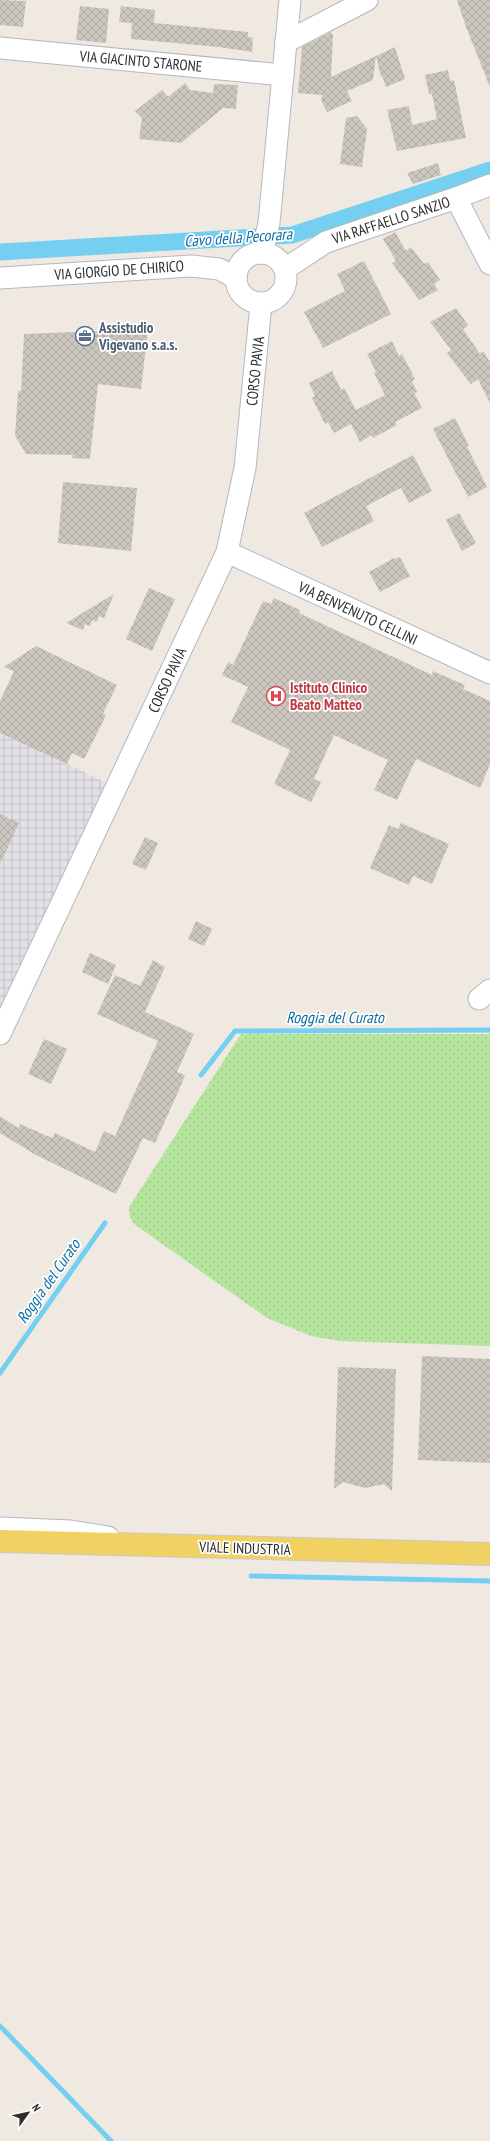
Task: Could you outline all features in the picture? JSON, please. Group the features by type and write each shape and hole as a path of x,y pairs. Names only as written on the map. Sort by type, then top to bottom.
{"main road":[{"name":"VIALE INDUSTRIA","path":"0,1541 490,1554"},
{"path":"0,1553 84,1555 160,1545"}],"street":[{"path":"262,252 269,223 290,0"},
{"path":"286,42 367,0"},
{"name":"VIA GIACINTO STARONE","path":"0,48 283,75"},
{"path":"456,198 490,185"},
{"name":"VIA RAFFAELLO SANZIO","path":"285,269 326,242 456,198 490,264"},
{"path":"262,252 272,255 280,260 285,269 287,279 285,289 280,297 271,302 252,304 243,296 238,288 236,278 238,268 244,260 252,255 262,252"},
{"name":"VIA GIORGIO DE CHIRICO","path":"0,278 191,266 219,269 236,278"},
{"name":"CORSO PAVIA","path":"3,1022 227,552 245,468 261,304"},
{"name":"VIA BENVENUTO CELLINI","path":"227,552 490,673"},
{"path":"0,1528 71,1531 160,1545"}],"shaded area":[{"path":"0,730 106,783 0,1009"}],"green space":[{"path":"241,1034 490,1034 490,1346 339,1341 311,1336 267,1318 134,1224 130,1217 129,1207"}],"building":[{"path":"0,0 26,1 23,27 0,25"},
{"path":"457,0 490,0 490,87 466,27"},
{"path":"80,6 109,9 106,43 76,40"},
{"path":"121,6 155,10 154,23 248,32 248,37 253,38 252,52 219,47 131,39 132,23 119,22"},
{"path":"331,32 333,36 331,77 376,56 373,80 347,91 352,101 327,112 321,100 322,95 298,93 302,47"},
{"path":"395,47 405,79 386,87 382,76 381,77 376,56"},
{"path":"448,70 450,81 454,80 466,138 397,151 387,110 409,106 412,125 437,119 432,94 429,94 425,75"},
{"path":"185,83 190,90 213,93 214,84 238,85 236,109 223,108 181,143 139,139 142,118 135,111 162,90 168,97"},
{"path":"357,116 367,129 362,167 340,164 346,118"},
{"path":"438,163 441,175 413,184 407,173"},
{"path":"395,232 406,251 411,247 424,264 428,262 440,280 434,284 438,290 419,300 392,263 396,261 383,239"},
{"path":"364,261 391,314 323,348 304,312 345,291 337,274"},
{"path":"456,308 468,325 463,329 480,354 483,351 490,362 490,403 478,379 471,384 447,353 451,350 430,322"},
{"path":"148,329 141,389 98,384 90,459 72,458 73,455 26,454 15,436 18,391 21,391 24,334"},
{"path":"392,341 399,356 402,354 415,379 412,381 417,392 414,393 422,408 395,422 397,425 373,438 372,435 360,442 351,424 334,433 328,422 325,424 312,398 315,396 309,383 332,371 341,390 344,388 356,410 385,395 374,373 376,372 367,354"},
{"path":"455,418 469,446 467,447 487,487 468,497 433,429"},
{"path":"413,455 432,491 409,503 401,488 366,506 374,521 322,547 304,513"},
{"path":"63,482 137,488 131,551 58,543"},
{"path":"459,513 476,543 462,551 446,520"},
{"path":"400,557 410,576 380,592 369,572 394,558"},
{"path":"149,588 175,599 152,651 126,639"},
{"path":"114,594 104,618 99,616 97,622 92,620 90,626 85,624 83,630 66,623"},
{"name":"Istituto Clinico Beato Matteo","path":"274,598 300,610 299,613 432,675 433,671 465,685 463,689 490,701 490,764 480,788 416,759 397,800 374,790 388,760 334,735 314,779 321,782 311,802 274,784 290,750 231,722 248,687 222,675 228,662 233,665 263,601 271,604"},
{"path":"36,646 117,685 103,713 106,715 84,759 72,753 67,764 0,733 0,701 14,671 4,667"},
{"path":"0,814 19,823 0,864"},
{"path":"401,823 449,844 432,884 413,876 409,885 370,868 389,825 398,829"},
{"path":"145,837 158,843 146,870 132,864"},
{"path":"196,921 212,929 204,946 188,939"},
{"path":"90,953 116,965 108,984 82,972"},
{"path":"153,960 165,967 145,1012 194,1034 177,1072 185,1075 155,1143 143,1138 116,1194 34,1154 0,1133 0,1116 18,1128 20,1124 52,1138 55,1133 95,1152 104,1131 115,1136 158,1041 97,1014 115,975 140,986"},
{"path":"44,1039 67,1049 51,1084 28,1074"},
{"path":"422,1356 490,1359 490,1463 418,1460"},
{"path":"338,1367 396,1369 392,1491 384,1484 365,1488 343,1482 334,1489"}],"waterway":[{"name":"Cavo della Pecorara","path":"0,252 292,235 490,170"},
{"name":"Roggia del Curato","path":"201,1075 235,1031 490,1030"},
{"name":"Roggia del Curato","path":"0,1373 105,1223"},
{"path":"251,1576 490,1581"},
{"path":"0,2026 111,2141"}],"place":[{"name":"Assistudio Vigevano s.a.s.","path":"85,336"},
{"name":"Istituto Clinico Beato Matteo","path":"276,696"}]}
